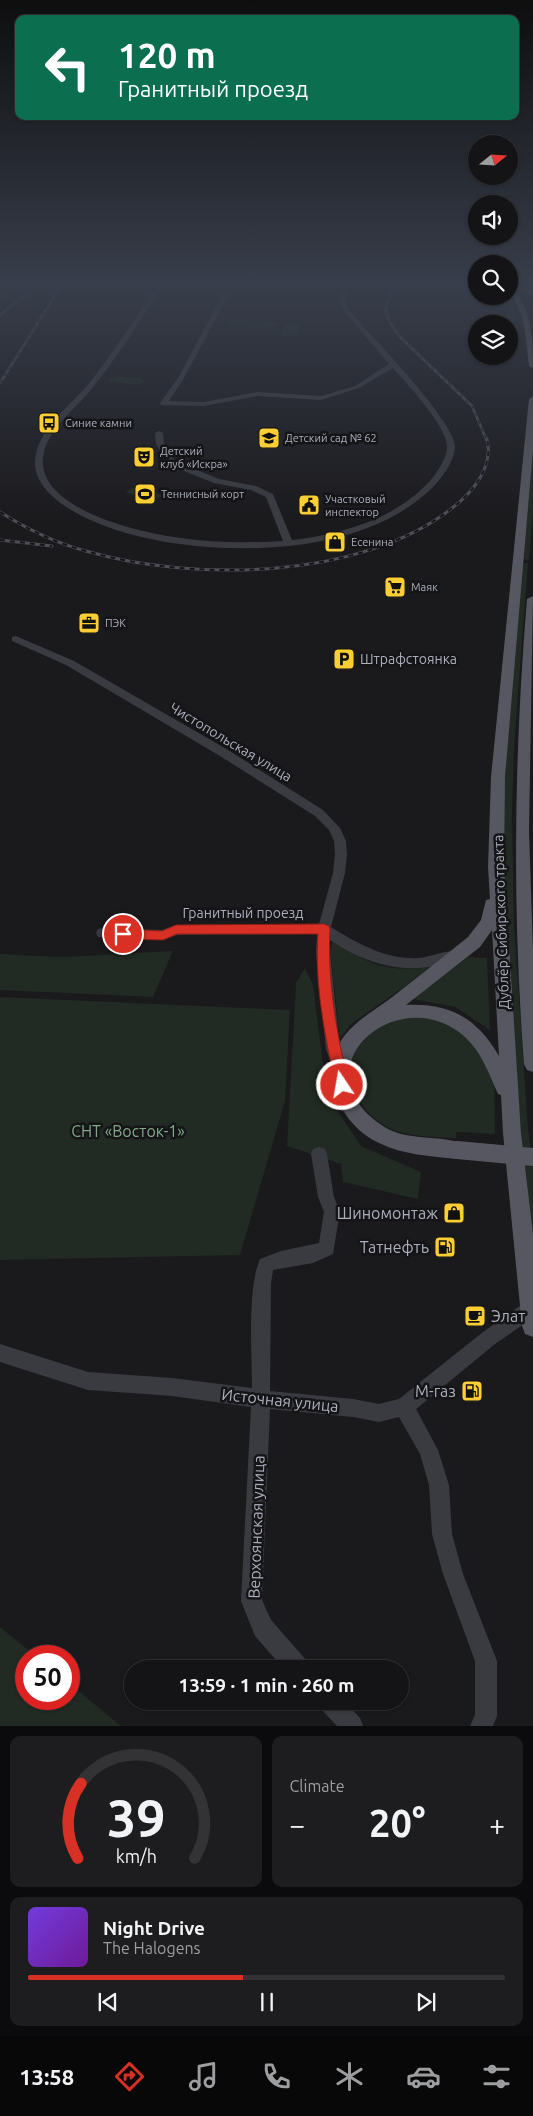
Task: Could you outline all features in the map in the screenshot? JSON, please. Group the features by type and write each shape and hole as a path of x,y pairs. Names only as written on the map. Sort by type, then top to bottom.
{"main road":[{"name":"Дублёр Сибирского тракта","path":"532,1317 512,1133 496,867 498,777 533,399"},
{"name":"Дублёр Сибирского тракта","path":"533,599 523,762 526,989 533,1064"},
{"path":"523,837 533,916"},
{"path":"496,867 489,922 482,934 460,954 371,1021 351,1040 339,1067 342,1085 352,1105 370,1127 383,1136 396,1141 457,1150 533,1157"},
{"path":"371,1021 397,1013 423,1011 446,1015 465,1025 480,1042 498,1071 506,1096 512,1133"}],"street":[{"path":"106,364 91,385 72,405 47,438 40,458 42,477 46,486 58,498 79,511 147,535 181,541 225,544 288,542 324,538 378,520 402,508 426,490 444,470 451,444 440,420 392,364 357,387 321,398 257,394 242,395 204,404 164,403 189,364"},
{"path":"159,432 160,444 172,463 216,481 253,488 270,496 288,542"},
{"name":"Чистопольская улица","path":"16,638 70,663 224,754 325,818 338,834 341,854 339,872 324,929 323,952 333,1049 339,1067"},
{"path":"324,929 371,955 399,964 424,964 460,954"},
{"name":"Гранитный проезд","path":"104,933 163,935 176,930 324,929"},
{"name":"Верхоянская улица","path":"291,1660 263,1628 251,1601 261,1399 262,1283 266,1265 276,1259 320,1253 327,1248 332,1212 326,1197 319,1154"},
{"name":"Источная улица","path":"0,1353 88,1381 172,1387 261,1399 353,1408 379,1413 409,1404 489,1338 532,1317"},
{"path":"409,1404 428,1450 439,1485 442,1534 454,1574 486,1661 486,1716 481,1726"},
{"path":"337,1710 352,1726"}],"green space":[{"path":"111,378 140,378 145,382 136,385 108,381"},
{"path":"533,444 533,512 529,560 522,559"},
{"name":"Теннисный корт","path":"139,485 163,496 151,502 126,492"},
{"path":"522,563 528,563 514,747 512,813 514,926 528,1129 533,1166 533,1267 504,916 504,785"},
{"path":"333,939 357,955 379,965 403,969 432,967 350,1025 340,1039 330,950"},
{"path":"173,951 153,997 0,990 0,954 62,957"},
{"path":"468,957 487,958 490,1030 455,1007 413,999"},
{"path":"305,968 313,985 327,1095 361,1146 421,1172 418,1199 343,1182 341,1164 287,1146 296,983"},
{"name":"СНТ «Восток-1»","path":"0,997 290,1010 285,1101 240,1255 0,1260"},
{"path":"414,1016 445,1022 474,1042 494,1073 495,1134 456,1132 456,1138 406,1134 383,1125 364,1108 349,1073 348,1063 350,1059 369,1035 381,1025"},
{"path":"0,1627 22,1645 15,1645 15,1710 80,1710 80,1692 121,1726 0,1726"}],"railway":[{"path":"0,383 12,364"},
{"path":"428,364 472,406 487,441"},
{"path":"0,512 52,540 86,551 129,561 175,568 224,570 274,568 323,562 370,550 413,532 451,509 473,487 484,470 488,450 487,439"},
{"path":"0,540 52,546"}],"place":[{"name":"Синие камни","path":"49,423"},
{"name":"Детский сад № 62","path":"269,438"},
{"name":"Детский клуб «Искра»","path":"144,457"},
{"name":"Теннисный корт","path":"145,494"},
{"name":"Участковый инспектор","path":"309,505"},
{"name":"Есенина","path":"335,542"},
{"name":"Маяк","path":"395,587"},
{"name":"ПЭК","path":"89,623"},
{"name":"Штрафстоянка","path":"344,659"},
{"name":"Шиномонтаж","path":"454,1213"},
{"name":"Татнефть","path":"445,1247"},
{"name":"Элат","path":"475,1316"},
{"name":"М-газ","path":"472,1391"}],"route":[{"path":"123,934 163,935 176,930 324,929 323,952 333,1049 342,1085"}]}
